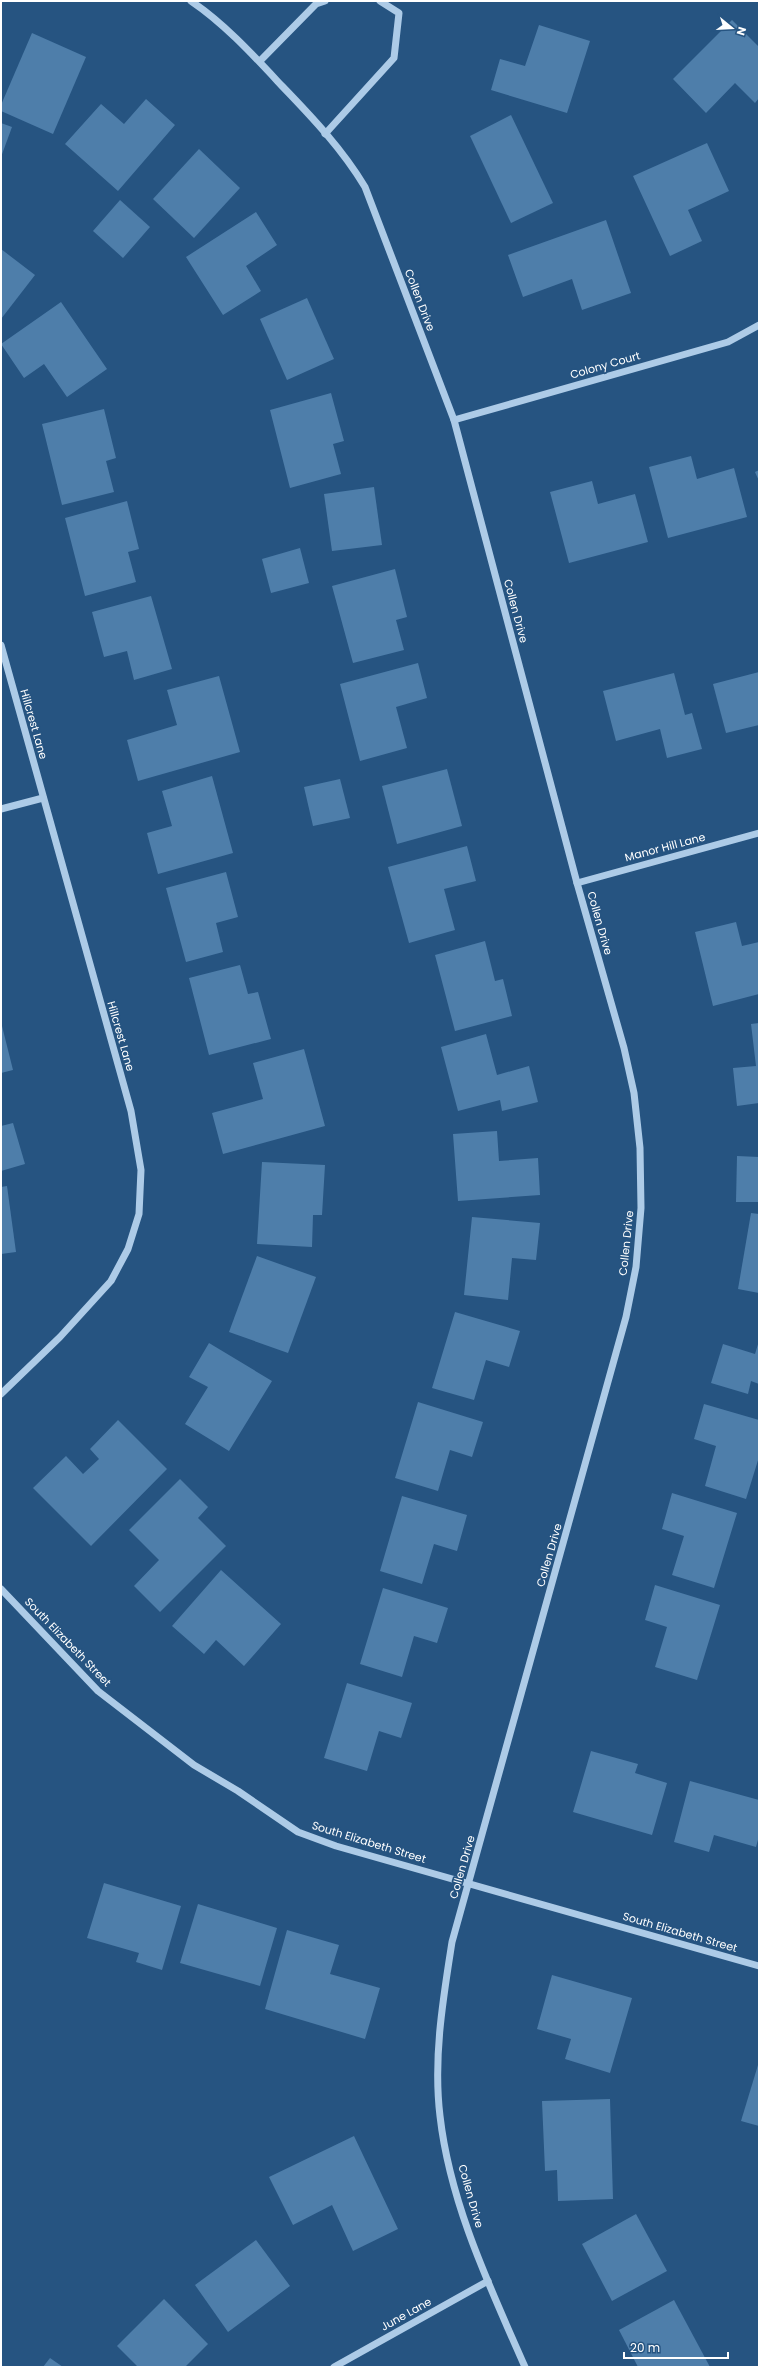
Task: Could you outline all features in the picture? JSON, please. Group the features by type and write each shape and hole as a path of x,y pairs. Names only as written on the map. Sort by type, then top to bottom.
{"street":[{"name":"Collen Drive","path":"191,1 260,61 325,134 356,172 365,187 454,420 577,883 624,1048 634,1093 640,1148 641,1208 636,1268 626,1317 452,1942 442,2006 438,2064 440,2117 462,2213 488,2281 525,2367"},
{"path":"260,61 316,4 326,1"},
{"path":"325,134 394,58 399,13 380,1"},
{"name":"Colony Court","path":"454,420 728,342 759,325"},
{"name":"Hillcrest Lane","path":"1,645 131,1111 142,1170 139,1214 128,1249 111,1280 60,1337 1,1394"},
{"path":"1,808 43,798"},
{"name":"Manor Hill Lane","path":"577,883 759,833"},
{"name":"South Elizabeth Street","path":"1,1589 98,1691 194,1765 238,1791 298,1832 336,1846 759,1966"},
{"name":"June Lane","path":"334,2367 488,2281"}],"building":[{"path":"732,20 759,47 759,98 755,103 735,83 706,113 673,79"},
{"path":"539,25 590,41 567,113 491,90 500,59 525,66"},
{"path":"32,33 86,57 53,134 1,111 1,105"},
{"path":"146,99 175,125 118,191 65,144 101,104 124,124"},
{"path":"511,115 553,203 511,223 470,136"},
{"path":"1,123 12,127 1,157"},
{"path":"707,143 729,191 688,210 702,241 670,256 633,176"},
{"path":"199,149 240,188 194,238 153,199"},
{"path":"120,200 150,227 123,258 93,231"},
{"path":"256,212 277,245 246,266 261,291 223,315 186,257"},
{"path":"606,220 631,293 582,310 572,279 523,297 508,255"},
{"path":"1,249 35,275 1,319"},
{"path":"307,298 334,359 287,380 260,319"},
{"path":"61,302 107,369 67,397 44,364 24,378 1,344"},
{"path":"331,393 344,441 333,444 341,474 290,488 270,410"},
{"path":"104,409 116,458 106,461 114,492 62,505 42,424"},
{"path":"691,456 697,479 734,468 747,517 668,538 649,467"},
{"path":"759,470 759,481 755,472"},
{"path":"592,481 598,504 635,494 648,542 569,563 550,492"},
{"path":"374,487 382,545 332,551 324,494"},
{"path":"127,501 139,549 128,552 136,582 85,596 65,518"},
{"path":"300,548 309,583 271,593 262,559"},
{"path":"395,569 407,617 396,620 404,650 353,663 332,586"},
{"path":"151,596 172,669 134,680 127,651 104,657 92,612"},
{"path":"418,663 427,698 396,707 407,748 360,761 340,684"},
{"path":"759,672 759,725 726,733 713,684"},
{"path":"674,673 685,715 692,713 702,749 667,758 660,729 616,741 603,691"},
{"path":"219,676 240,752 138,781 127,740 177,725 167,690"},
{"path":"447,769 462,826 397,844 382,786"},
{"path":"212,776 233,853 158,874 147,833 172,826 162,791"},
{"path":"340,779 350,818 313,826 304,787"},
{"path":"467,846 476,881 444,889 455,930 409,943 388,867"},
{"path":"226,872 238,917 216,923 223,952 186,962 166,888"},
{"path":"736,922 742,946 759,942 759,994 713,1006 695,932"},
{"path":"485,941 495,981 503,979 512,1016 455,1031 435,955"},
{"path":"240,965 248,994 258,992 271,1039 209,1055 189,978"},
{"path":"1,1022 13,1070 1,1073"},
{"path":"759,1023 759,1103 737,1106 733,1068 756,1066 751,1024"},
{"path":"486,1034 497,1075 529,1066 538,1102 502,1111 500,1100 458,1111 441,1047"},
{"path":"304,1049 325,1126 223,1154 212,1113 263,1099 253,1063"},
{"path":"13,1123 25,1164 1,1171 1,1126"},
{"path":"497,1131 499,1161 538,1158 540,1195 458,1201 453,1134"},
{"path":"737,1156 759,1157 759,1202 736,1202"},
{"path":"262,1162 325,1165 322,1215 313,1215 312,1247 257,1244"},
{"path":"7,1186 16,1252 1,1254 1,1187"},
{"path":"751,1213 759,1214 759,1293 738,1289"},
{"path":"472,1217 540,1223 536,1260 512,1258 508,1300 464,1295"},
{"path":"257,1256 316,1277 288,1353 229,1332"},
{"path":"455,1312 520,1331 509,1367 486,1360 474,1400 432,1388"},
{"path":"759,1341 759,1384 751,1381 748,1394 711,1383 723,1344 755,1354"},
{"path":"209,1343 272,1381 229,1451 185,1424 208,1387 189,1377"},
{"path":"418,1402 483,1422 472,1457 450,1450 438,1491 395,1478"},
{"path":"704,1404 759,1420 759,1457 746,1499 705,1486 716,1446 694,1439"},
{"path":"118,1420 167,1469 91,1546 33,1488 66,1456 83,1474 99,1459 90,1449"},
{"path":"180,1479 208,1507 198,1518 226,1546 160,1612 134,1586 159,1560 129,1530"},
{"path":"672,1493 737,1513 714,1588 672,1575 684,1536 662,1529"},
{"path":"402,1496 467,1515 457,1551 434,1544 422,1584 380,1571"},
{"path":"221,1570 281,1624 244,1666 216,1640 204,1654 172,1626"},
{"path":"655,1585 720,1605 697,1680 655,1667 667,1627 645,1620"},
{"path":"383,1588 448,1608 437,1643 414,1636 402,1677 360,1664"},
{"path":"347,1683 412,1703 401,1738 379,1731 367,1771 324,1758"},
{"path":"591,1751 638,1764 635,1773 667,1783 652,1835 573,1812"},
{"path":"690,1781 759,1800 759,1836 756,1847 714,1835 709,1852 674,1842"},
{"path":"104,1883 181,1906 162,1970 136,1962 139,1953 87,1938"},
{"path":"198,1904 277,1928 260,1986 180,1963"},
{"path":"287,1930 339,1945 330,1974 380,1988 365,2039 265,2009"},
{"path":"552,1975 632,1998 610,2073 565,2059 571,2039 537,2029"},
{"path":"758,2065 759,2066 759,2126 741,2121"},
{"path":"610,2099 613,2199 558,2201 557,2170 545,2171 542,2101"},
{"path":"354,2136 398,2229 353,2251 332,2205 293,2225 269,2177"},
{"path":"636,2214 667,2271 612,2301 582,2244"},
{"path":"256,2240 290,2286 228,2332 195,2285"},
{"path":"164,2299 208,2344 185,2367 138,2367 117,2346"},
{"path":"674,2300 710,2367 638,2367 619,2330"},
{"path":"50,2358 63,2367 43,2367"}]}
